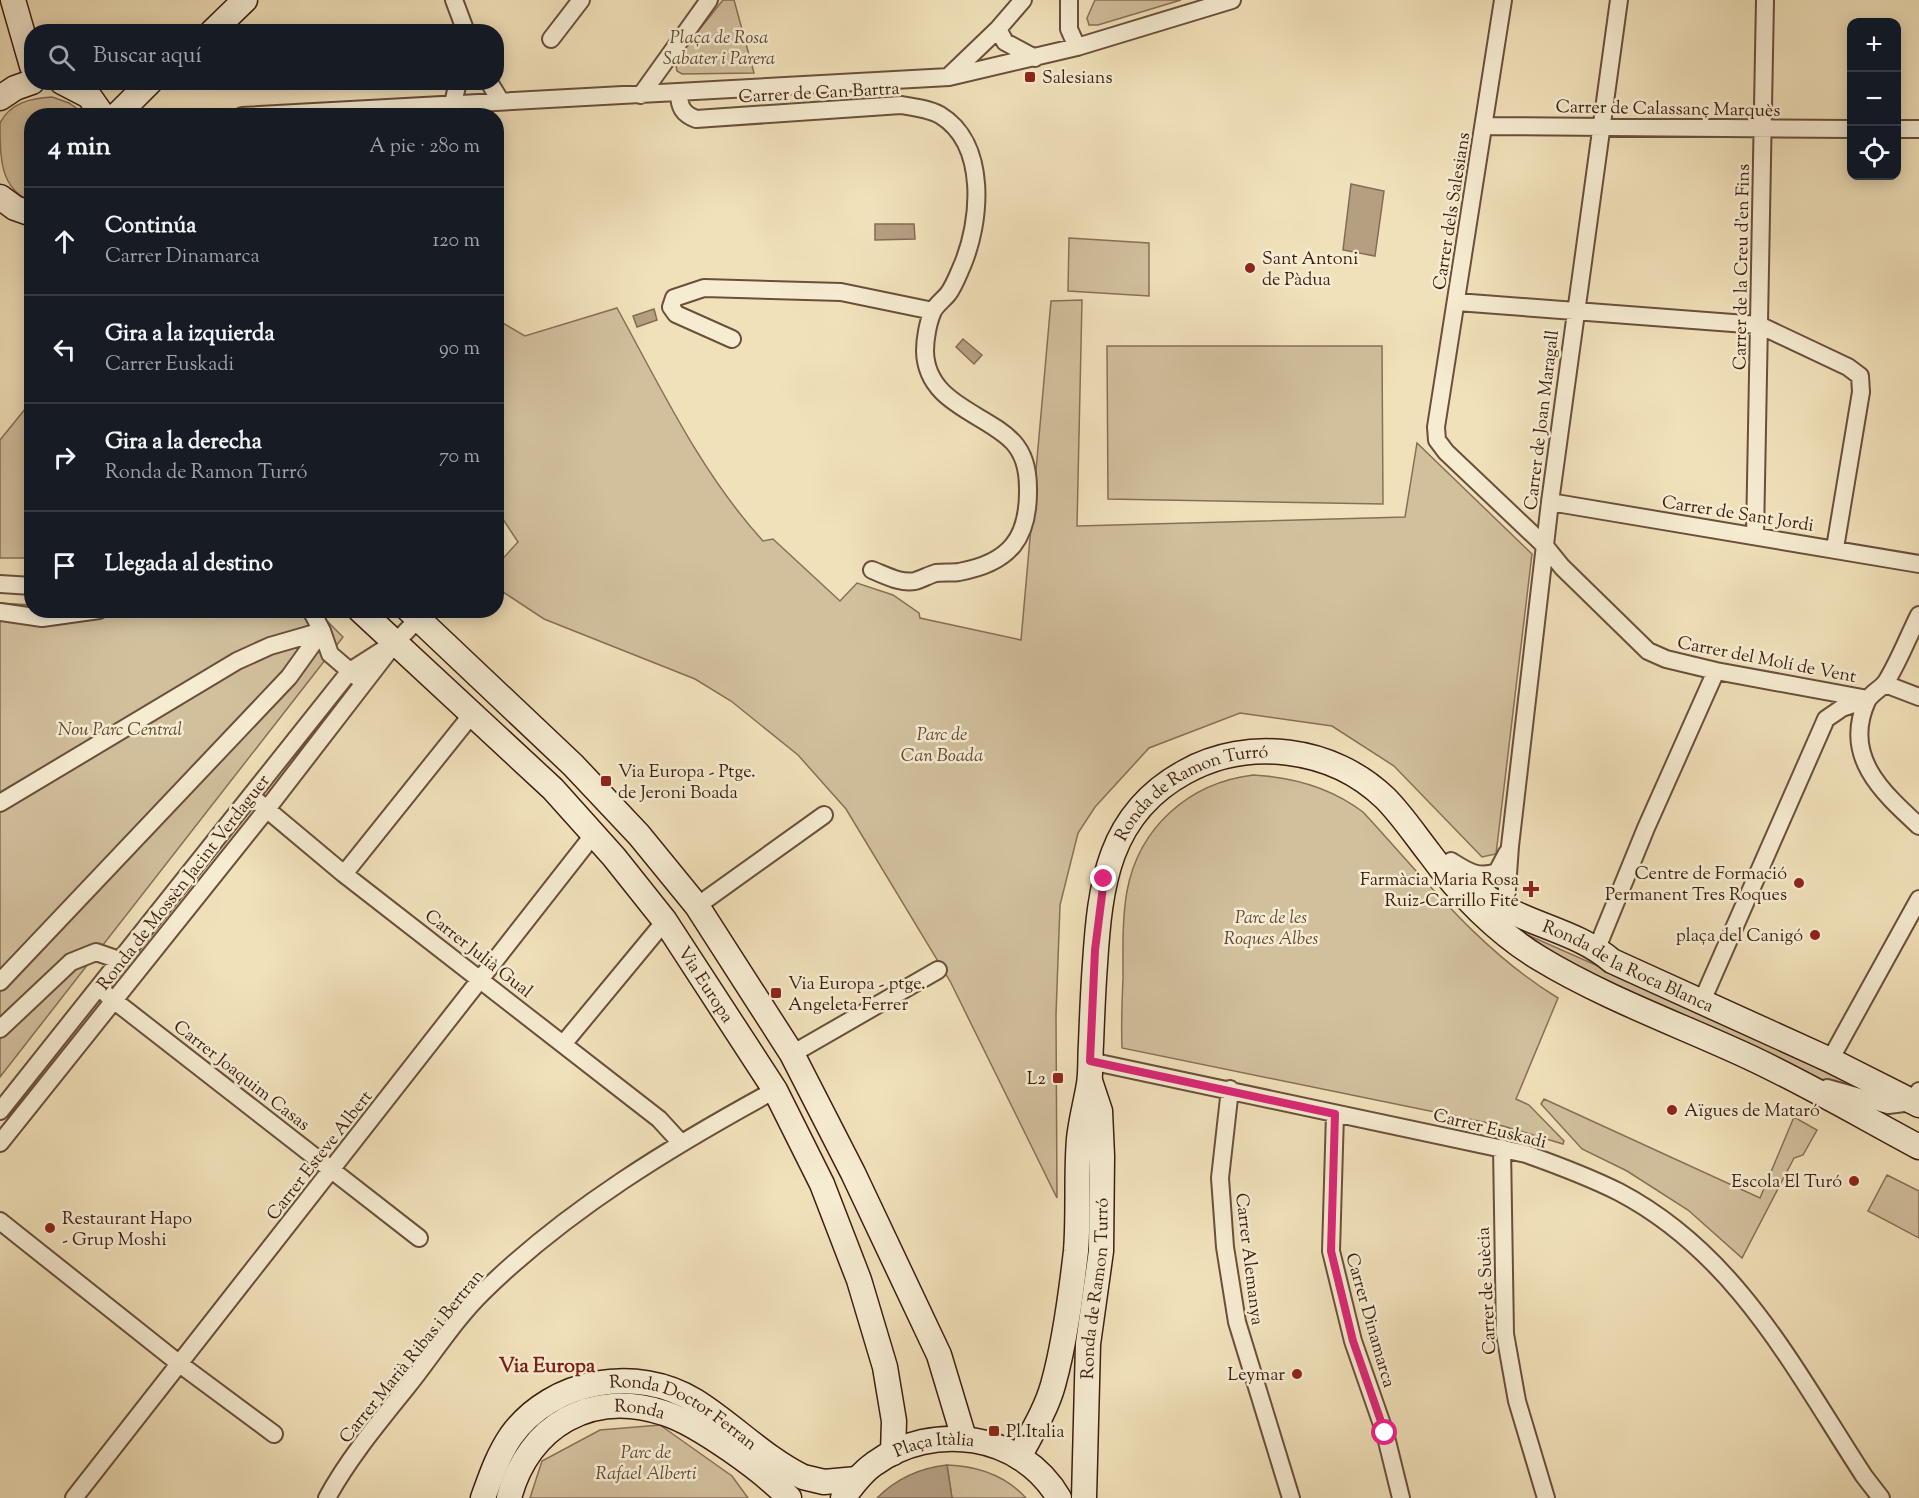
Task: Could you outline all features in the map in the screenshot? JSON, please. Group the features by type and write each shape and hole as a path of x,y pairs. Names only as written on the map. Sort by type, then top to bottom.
{"street":[{"path":"13,0 24,38"},
{"path":"220,24 245,0"},
{"path":"454,0 463,24"},
{"path":"551,39 580,0"},
{"path":"640,95 709,0"},
{"path":"949,76 998,29 1023,0"},
{"path":"1069,0 1069,29 1077,47"},
{"path":"457,108 501,100 679,93 949,76 1077,47 1232,0"},
{"name":"Carrer dels Salesians","path":"1436,427 1503,0"},
{"name":"Carrer de Joan Maragall","path":"1508,935 1505,908 1510,846 1550,502 1619,0"},
{"name":"Carrer de la Creu d'en Fins","path":"1755,536 1765,0"},
{"path":"998,29 1005,42 1035,58"},
{"path":"0,98 24,85"},
{"path":"77,90 89,96 97,108"},
{"path":"124,108 142,90"},
{"path":"451,108 456,90"},
{"path":"494,90 501,100"},
{"name":"Carrer de Can Bartra","path":"679,93 679,104 682,110 686,115 696,119 901,105 939,114 951,123 963,137 970,152 976,200 963,263 950,292 933,310 926,340 927,366 936,382 964,411 999,430 1020,451 1028,472 1026,521 1020,539 1008,552 975,569 936,573 914,582 901,581 872,570"},
{"name":"Carrer de Calassanç Marquès","path":"1484,126 1847,129"},
{"path":"1901,129 1919,129"},
{"path":"0,197 15,208 24,211"},
{"path":"732,339 676,314 671,307 674,298 704,288 841,292 933,310"},
{"path":"1457,302 1759,325 1848,367 1860,376 1861,392 1835,548"},
{"name":"Carrer del Molí de Vent","path":"1436,427 1437,440 1446,452 1545,546 1562,567 1648,651 1666,659 1716,671 1868,699"},
{"name":"Carrer de Sant Jordi","path":"1550,502 1835,548 1919,564"},
{"path":"0,584 24,586"},
{"path":"0,612 24,615"},
{"path":"1702,1001 1826,719 1842,708 1868,699 1885,684 1919,615"},
{"path":"315,618 330,654 364,684"},
{"name":"Via Europa","path":"368,618 553,789 594,834 665,921 775,1089 822,1184 860,1280 885,1366 894,1421 893,1453"},
{"name":"Ronda de Mossèn Jacint Verdaguer","path":"0,1143 267,809 395,643 411,618"},
{"name":"Via Europa","path":"416,618 573,765 639,835 697,906 792,1054 853,1173 939,1355 964,1438"},
{"path":"0,803 237,661 270,646 322,631"},
{"path":"0,982 290,677 322,631"},
{"name":"Ronda de Mossèn Jacint Verdaguer","path":"0,1111 350,671 395,643"},
{"path":"1597,948 1646,828 1716,671"},
{"path":"1885,684 1919,697"},
{"path":"1868,699 1858,725 1860,748 1868,770 1885,795 1919,826"},
{"path":"344,874 473,713"},
{"name":"Ronda de Ramon Turró","path":"1019,1457 1052,1388 1065,1327 1076,1249 1079,1142 1090,1071 1095,950 1108,861 1117,840 1152,793 1171,779 1208,760 1229,754 1277,750 1295,753 1356,776 1385,797 1414,830"},
{"name":"Carrer Julià Gual","path":"251,795 344,874 659,1119 681,1143"},
{"path":"697,906 824,815"},
{"name":"Ronda de la Roca Blanca","path":"1414,830 1439,848 1476,888 1505,908 1597,948 1612,961 1917,1099"},
{"name":"Ronda de la Roca Blanca","path":"1414,830 1451,879 1508,935 1540,959 1574,977 1755,1060 1919,1147"},
{"name":"Carrer Esteve Albert","path":"74,1498 181,1365 479,978 594,834"},
{"name":"Carrer de Joan Maragall","path":"1451,861 1468,873 1488,876 1497,872 1510,846"},
{"path":"1830,1060 1919,899"},
{"path":"564,1043 665,921"},
{"path":"0,1029 71,962 96,952 119,960"},
{"path":"792,1054 938,970"},
{"name":"Carrer Joaquim Casas","path":"97,987 419,1238"},
{"name":"Ronda de la Roca Blanca","path":"1755,1060 1873,1102 1888,1105 1917,1099"},
{"name":"Ronda de Ramon Turró","path":"1084,1498 1088,1344 1101,1251 1100,1111 1090,1071"},
{"name":"Carrer Euskadi","path":"1090,1071 1230,1089 1335,1114 1502,1148 1580,1174 1620,1193 1674,1228 1703,1253 1759,1313 1857,1466 1881,1498"},
{"name":"Carrer Marià Ribas i Bertran","path":"327,1498 390,1408 482,1293 544,1239 623,1180 681,1143 775,1089"},
{"name":"Carrer Alemanya","path":"1230,1089 1220,1178 1235,1311 1253,1378 1292,1498"},
{"name":"Carrer Dinamarca","path":"1335,1114 1331,1251 1353,1341 1385,1433 1401,1498"},
{"name":"Carrer de Suècia","path":"1502,1148 1505,1334 1517,1401 1546,1498"},
{"path":"0,1221 181,1365 274,1434"},
{"name":"Ronda Doctor Ferran","path":"483,1498 497,1460 526,1419 544,1405 578,1388 618,1381 643,1382 679,1392 803,1477 850,1489"},
{"name":"Ronda","path":"509,1498 515,1474 543,1436 583,1411 625,1405 667,1414 700,1432 729,1450 789,1498"},
{"name":"Plaça Itàlia","path":"850,1489 873,1464 893,1453 923,1441 964,1438 992,1444 1019,1457 1045,1479 1059,1498"}],"green space":[{"name":"Plaça de Rosa Sabater i Parera","path":"723,0 734,0 754,73 682,74 677,71 675,60"},
{"path":"1095,0 1181,0 1098,25 1089,25 1087,18"},
{"path":"52,97 76,108 24,108 24,198 13,189 4,171 0,148 0,123 15,106 36,99"},
{"path":"1069,238 1149,243 1149,296 1068,291"},
{"name":"Parc de Can Boada","path":"1082,300 1077,526 1405,517 1417,443 1532,554 1496,854 1482,857 1394,766 1332,726 1240,713 1149,748 1095,807 1078,833 1060,905 1056,1015 1057,1198 950,981 846,809 798,755 731,701 695,679 544,619 504,593 504,557 518,542 504,521 504,324 525,336 617,308 701,458 720,487 763,541 773,539 840,601 857,583 893,595 919,613 920,618 1021,640 1051,301"},
{"path":"1107,346 1382,346 1383,504 1108,499"},
{"path":"24,410 24,558 0,558 0,440"},
{"name":"Nou Parc Central","path":"0,603 24,605 24,618 324,618 343,637 0,1077"},
{"name":"Parc de les Roques Albes","path":"1253,775 1283,778 1311,785 1338,796 1363,812 1478,936 1530,979 1558,998 1516,1099 1529,1105 1564,1141 1563,1144 1503,1126 1122,1048 1125,902 1133,868 1143,847 1155,828 1188,798 1230,780"},
{"path":"1521,932 1759,1037 1874,1095 1804,1078 1560,965"},
{"path":"1544,1099 1760,1198 1794,1117 1817,1130 1803,1155 1794,1158 1742,1258 1688,1210 1627,1171 1582,1149 1541,1104"},
{"path":"1887,1175 1919,1191 1919,1238 1868,1211"},
{"name":"Parc de Rafael Alberti","path":"660,1425 732,1476 748,1498 530,1498 542,1461 600,1430"},
{"path":"947,1465 969,1467 990,1473 1009,1483 1026,1498 952,1498"}],"shaded area":[{"path":"1351,184 1384,191 1375,256 1343,250"},
{"path":"875,224 914,224 915,239 875,240"},
{"path":"654,309 657,320 637,327 633,316"},
{"path":"963,339 982,355 974,364 956,347"},
{"path":"947,1465 952,1498 877,1498 892,1485 909,1475"}],"place":[{"name":"Salesians","path":"1030,77"},
{"name":"Sant Antoni de Pàdua","path":"1250,268"},
{"name":"Via Europa - Ptge. de Jeroni Boada","path":"606,781"},
{"name":"Centre de Formació Permanent Tres Roques","path":"1799,883"},
{"name":"Farmàcia Maria Rosa Ruiz-Carrillo Fité","path":"1531,889"},
{"name":"plaça del Canigó","path":"1815,935"},
{"name":"Via Europa - ptge. Angeleta Ferrer","path":"776,993"},
{"name":"L2","path":"1058,1078"},
{"name":"Aïgues de Mataró","path":"1672,1110"},
{"name":"Escola El Turó","path":"1854,1181"},
{"name":"Restaurant Hapo - Grup Moshi","path":"50,1228"},
{"name":"Leymar","path":"1297,1374"},
{"name":"Pl.Italia","path":"994,1431"}],"district":[{"name":"Via Europa","path":"547,1365"}],"route":[{"path":"1104,879 1095,950 1090,1061 1203,1083 1335,1114 1331,1251 1353,1341 1385,1433"}]}
